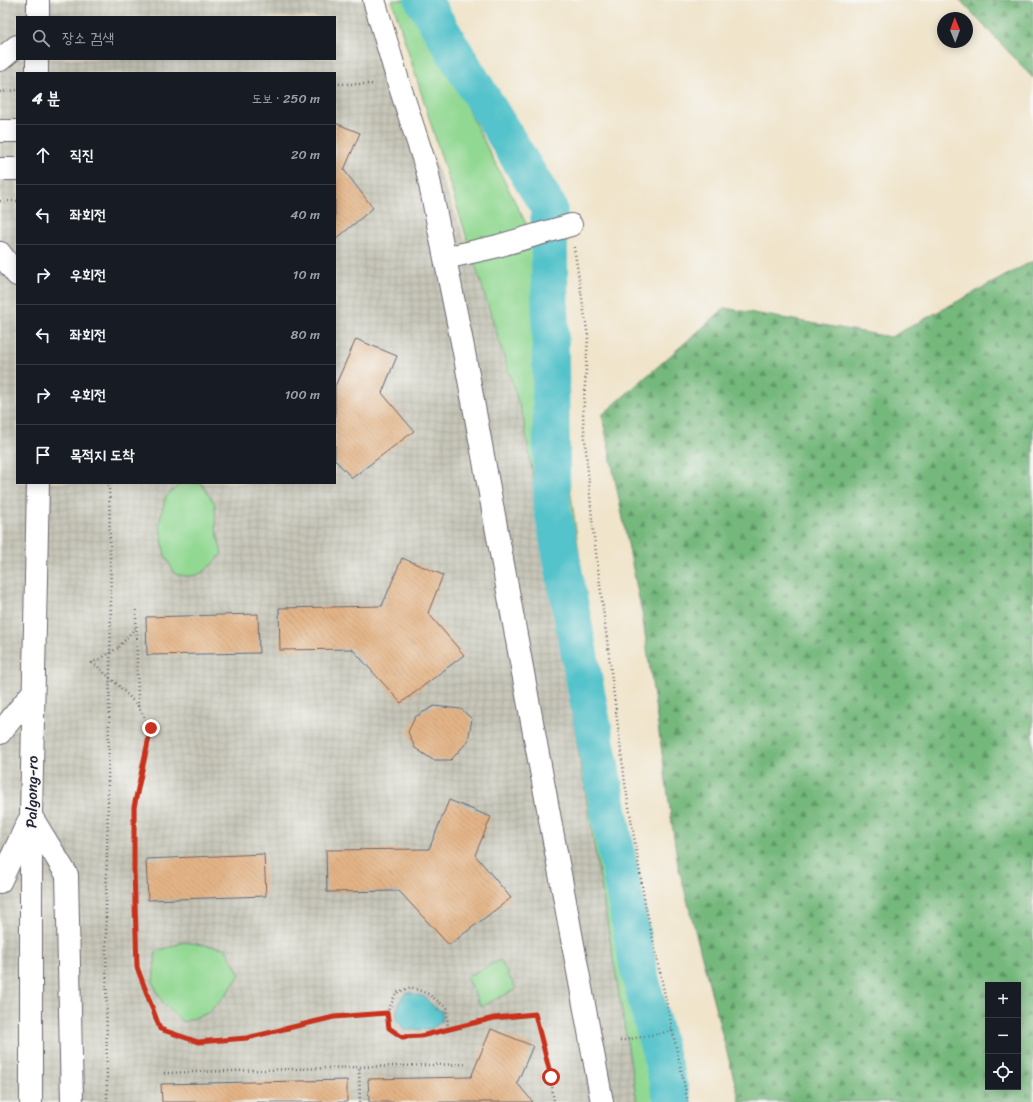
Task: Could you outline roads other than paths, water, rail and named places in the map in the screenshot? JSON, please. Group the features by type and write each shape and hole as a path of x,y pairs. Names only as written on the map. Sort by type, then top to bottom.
{"main road":[{"path":"38,0 38,16"},
{"path":"374,0 399,84 428,170 540,760 602,1102"},
{"path":"0,60 16,47"},
{"path":"37,60 37,72"},
{"path":"0,131 16,131"},
{"path":"0,169 16,169"},
{"path":"445,258 494,247 571,225"},
{"path":"0,253 16,274"},
{"name":"Palgong-ro","path":"31,1102 31,816 38,484"},
{"path":"0,733 33,692"},
{"path":"0,882 31,816"},
{"path":"31,816 67,875 72,1102"}],"water":[{"path":"407,992 424,997 435,1008 442,1011 442,1021 431,1029 405,1030 396,1019 399,1002"}],"waterway":[{"path":"423,0 549,208 552,508 639,972 673,1102"}]}
